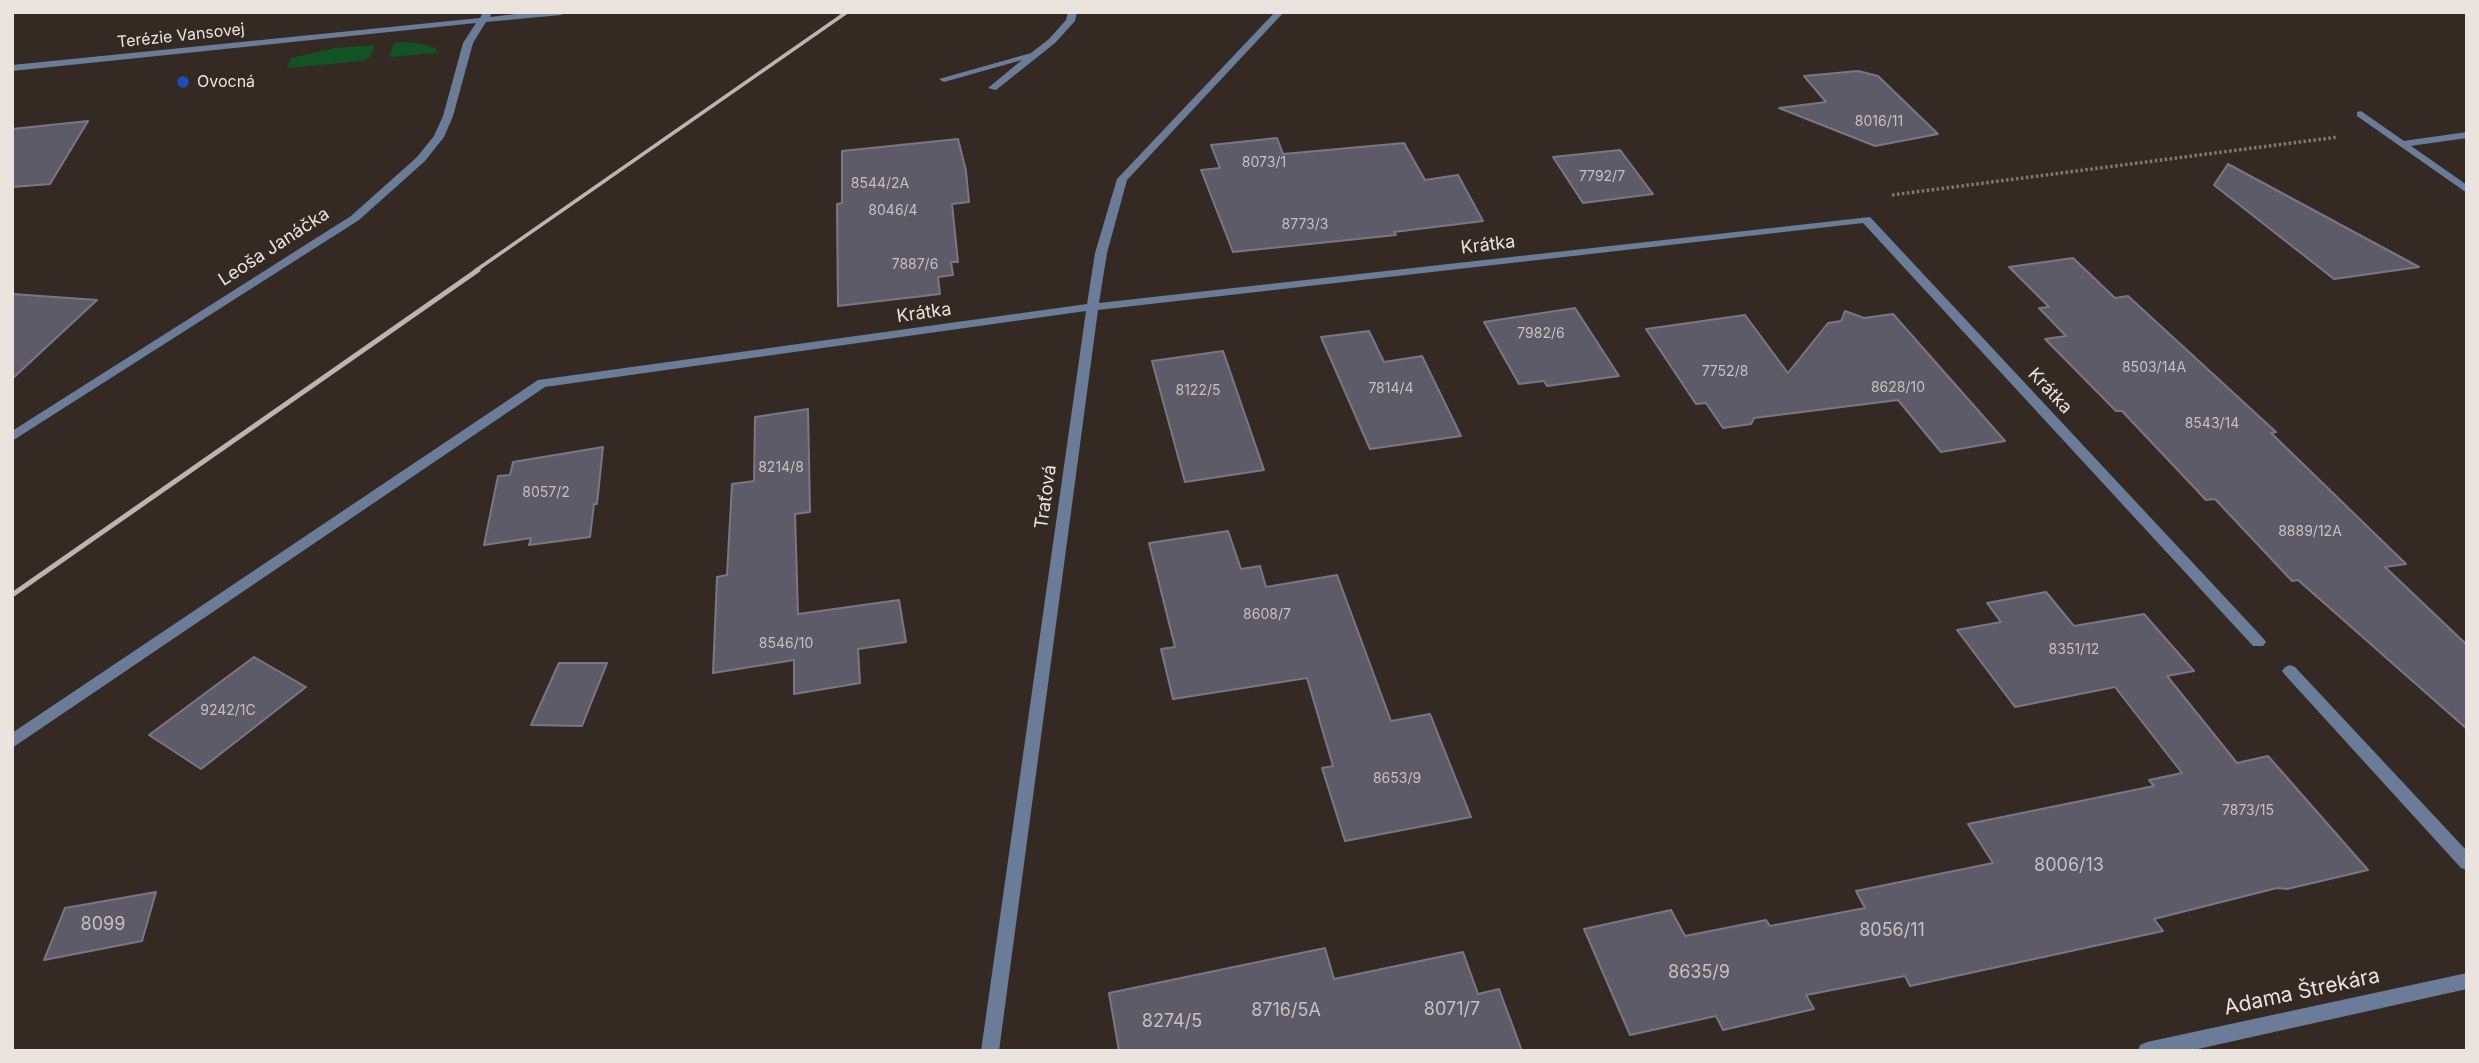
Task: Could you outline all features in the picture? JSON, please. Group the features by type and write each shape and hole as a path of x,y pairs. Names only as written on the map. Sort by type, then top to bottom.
{"street":[{"name":"Leoša Janáčka","path":"12,437 364,210 421,159 439,137 448,116 468,43 479,22 488,12"},
{"name":"Terézie Vansovej","path":"12,68 561,12"},
{"path":"993,88 1037,53 1070,21 1073,12"},
{"name":"Traťová","path":"990,1051 1091,307 1101,253 1122,179 1280,12"},
{"path":"944,79 1037,53"},
{"path":"2361,114 2467,190"},
{"path":"2403,144 2467,135"},
{"name":"Krátka","path":"12,742 542,383 1091,307 1866,219 2258,642"},
{"path":"2290,671 2467,863"},
{"name":"Adama Štrekára","path":"2147,1051 2467,981"}],"path":[{"path":"1866,219 1878,197 2360,134 2403,144"}],"green space":[{"path":"394,43 427,45 435,48 438,53 389,57"},
{"path":"375,45 370,57 363,61 287,68 291,58 335,48"}],"building":[{"path":"1858,71 1878,76 1938,134 1875,146 1779,108 1826,102 1804,76"},
{"path":"88,121 50,184 12,187 12,129"},
{"path":"1277,138 1283,154 1404,143 1425,180 1458,175 1483,221 1394,232 1396,235 1233,252 1201,170 1220,168 1211,145"},
{"path":"958,139 966,171 969,202 952,204 958,262 951,262 953,275 938,277 940,294 838,306 837,204 842,203 842,151"},
{"path":"1620,150 1653,194 1583,203 1553,157"},
{"path":"2228,164 2419,267 2334,279 2214,185"},
{"path":"2073,258 2115,298 2128,296 2276,432 2271,433 2406,564 2385,567 2467,645 2467,729 2298,580 2292,581 2215,499 2206,500 2122,411 2116,411 2045,339 2066,336 2039,308 2049,307 2009,267"},
{"path":"12,294 97,300 12,379"},
{"path":"1575,308 1619,376 1547,386 1544,381 1519,384 1484,322"},
{"path":"1845,311 1864,318 1893,314 2005,441 1941,452 1898,400 1754,418 1751,424 1723,428 1706,403 1696,404 1646,329 1745,315 1788,373 1828,323 1841,321"},
{"path":"1369,331 1384,362 1422,356 1461,436 1370,449 1321,337"},
{"path":"1223,351 1264,470 1185,482 1152,361"},
{"path":"808,409 810,512 795,514 798,614 899,600 906,642 858,649 860,683 794,694 794,660 713,673 717,577 727,575 732,484 754,481 755,417"},
{"path":"603,447 597,504 594,504 590,537 529,545 531,538 484,545 498,476 510,475 513,462"},
{"path":"1228,531 1241,569 1260,566 1266,587 1337,575 1391,721 1430,714 1471,817 1345,841 1322,768 1333,766 1307,678 1173,699 1161,649 1175,647 1149,543"},
{"path":"2046,592 2074,626 2144,614 2194,671 2167,676 2237,763 2268,756 2368,870 2287,889 2277,888 2154,919 2163,931 1910,986 1905,976 1806,995 1814,1009 1723,1030 1716,1016 1630,1035 1584,929 1671,910 1685,936 1766,920 1770,926 1865,908 1856,891 1993,863 1968,824 2154,786 2149,780 2182,773 2115,687 2015,707 1957,630 2001,622 1987,603"},
{"path":"254,657 306,687 201,769 149,735"},
{"path":"559,663 607,663 582,726 531,725"},
{"path":"156,892 142,941 44,960 65,908"},
{"path":"1325,948 1334,979 1463,952 1478,994 1499,989 1522,1051 1119,1051 1109,993"}],"railway":[{"path":"475,271 847,12"},
{"path":"12,595 478,270"}],"place":[{"name":"Ovocná","path":"183,82"}]}
